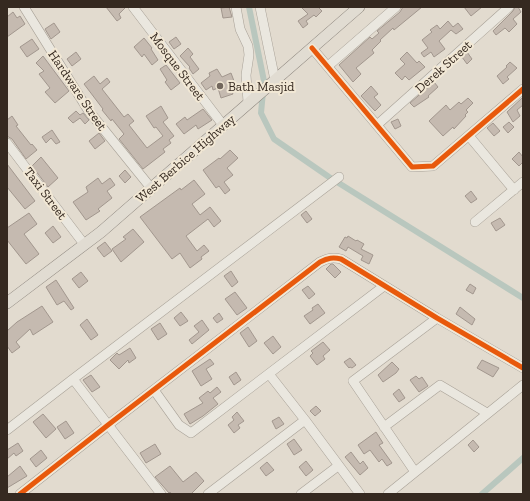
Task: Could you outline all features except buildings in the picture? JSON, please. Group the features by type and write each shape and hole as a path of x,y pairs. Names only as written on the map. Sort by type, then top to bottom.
{"main road":[{"name":"West Berbice Highway","path":"7,302 101,232 358,7"}],"street":[{"name":"Hardware Street","path":"24,7 88,110 151,188"},
{"name":"Mosque Street","path":"133,7 223,126"},
{"path":"236,7 240,29 248,46 246,76 248,102"},
{"path":"260,7 275,80"},
{"path":"328,66 396,7"},
{"name":"Derek Street","path":"377,125 507,8"},
{"path":"312,48 412,167 433,166 523,89"},
{"path":"469,136 514,190"},
{"name":"Taxi Street","path":"7,142 84,244"},
{"path":"7,430 339,177"},
{"path":"475,222 523,182"},
{"path":"20,494 320,262 335,257 341,259 437,318 523,368"},
{"path":"154,390 178,424 191,433 384,286"},
{"path":"415,472 353,381 437,318"},
{"path":"269,374 360,494"},
{"path":"73,379 161,494"},
{"path":"384,427 440,385 487,413"},
{"path":"388,494 523,385"},
{"path":"208,494 305,420"},
{"path":"301,494 338,466"}],"waterway":[{"path":"249,7 264,81 261,113 274,139 329,177 523,298"},
{"path":"482,494 523,458"}],"cycle path":[{"path":"312,48 412,167 433,166 523,89"},
{"path":"20,494 320,262 328,259 341,259 437,318 523,368"}],"place":[{"name":"Bath Masjid","path":"220,86"}]}
